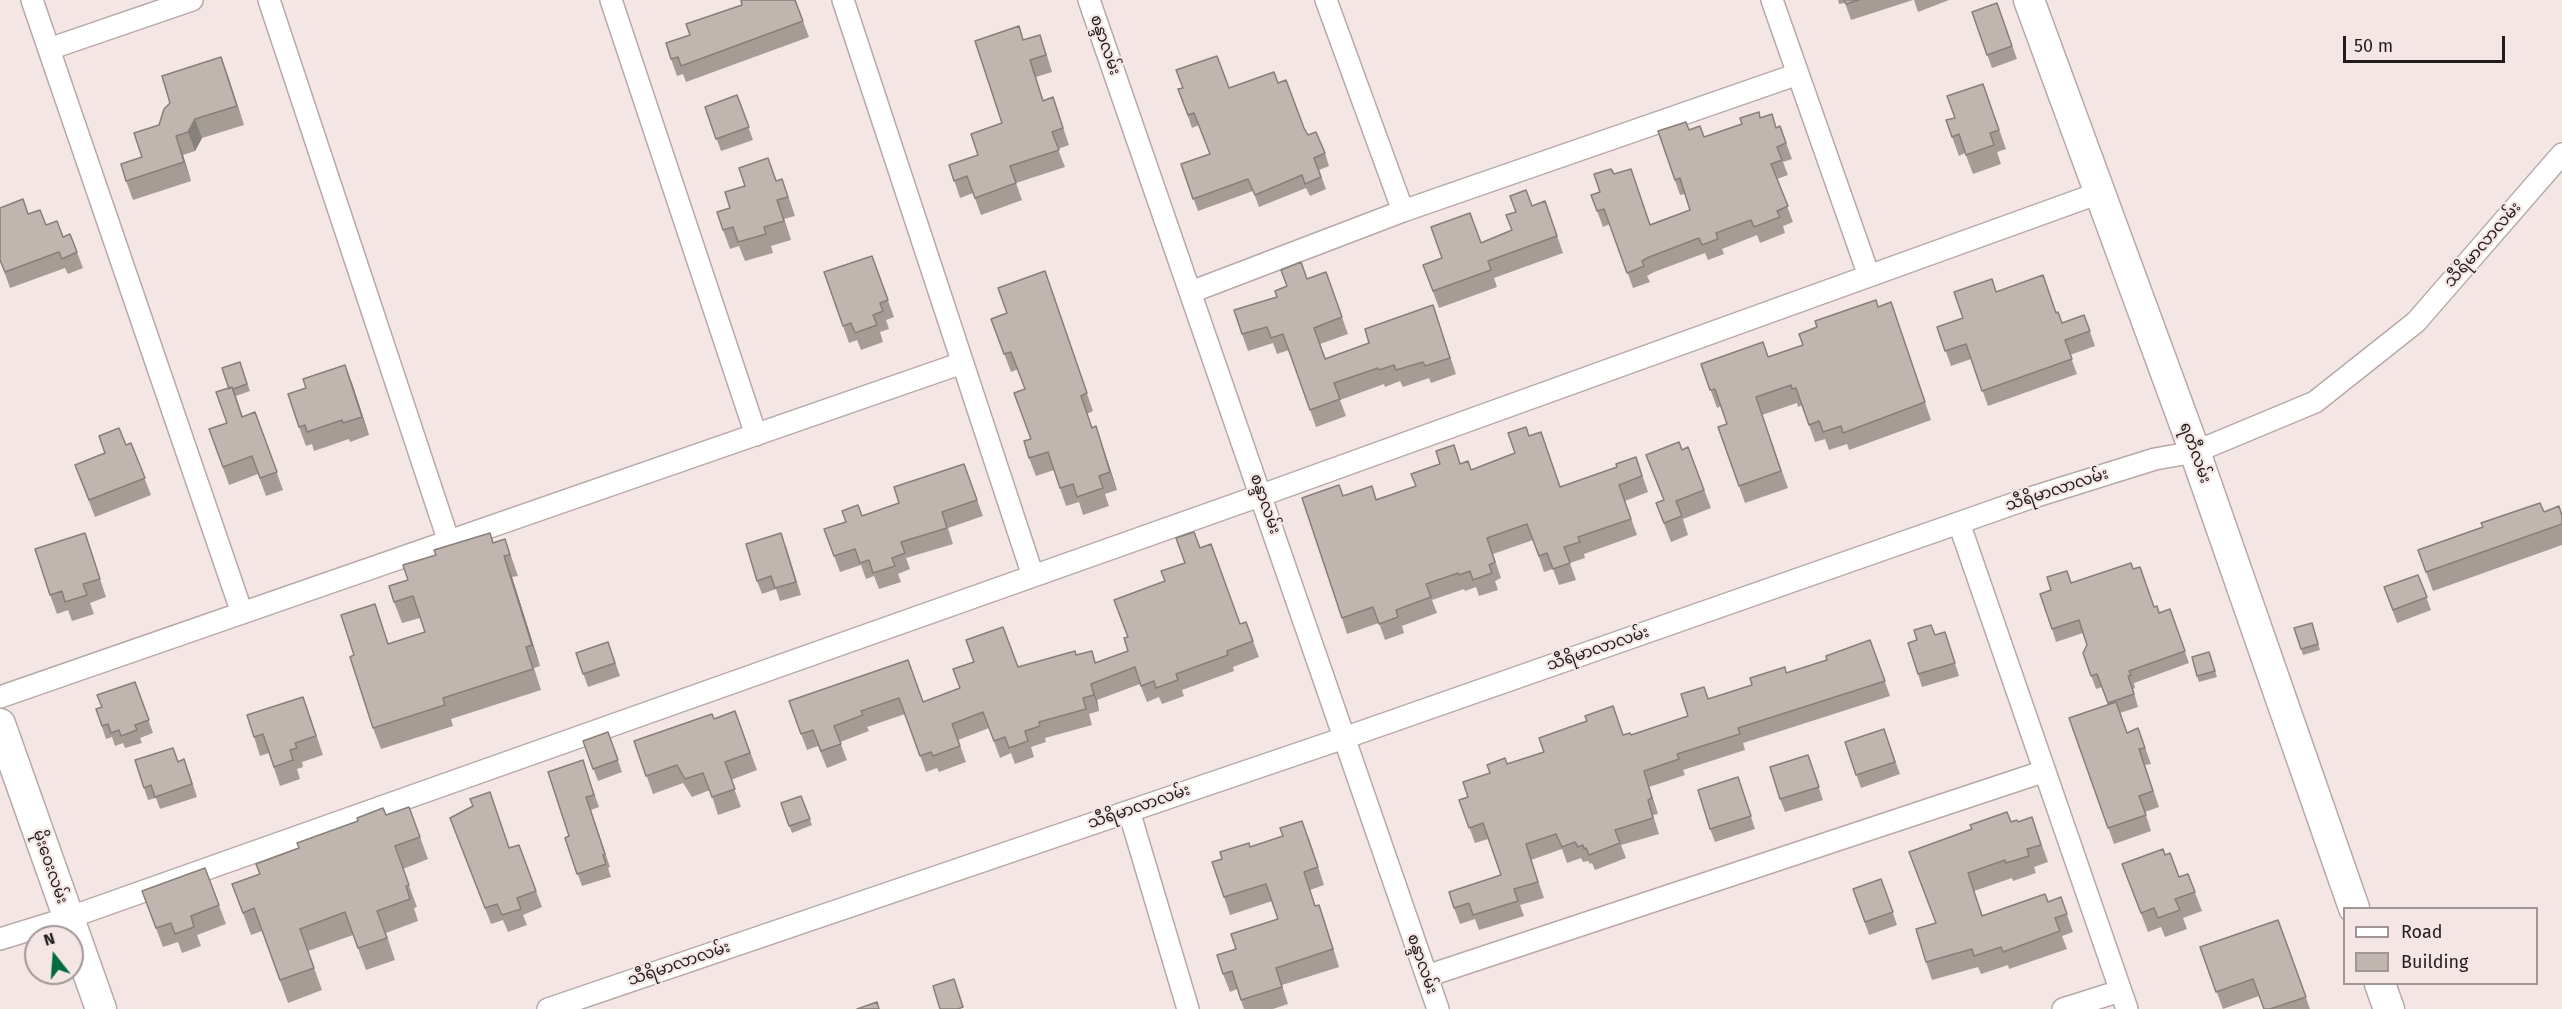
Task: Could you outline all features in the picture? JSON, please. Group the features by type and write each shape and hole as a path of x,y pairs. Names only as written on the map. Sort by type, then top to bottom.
{"street":[{"path":"32,0 242,613"},
{"path":"49,49 192,0"},
{"path":"269,0 449,542"},
{"path":"611,0 756,435"},
{"path":"843,0 1033,576"},
{"name":"စန္ဒာလမ်း","path":"1089,0 1438,1009"},
{"path":"1326,0 1403,211"},
{"path":"1773,0 1869,276"},
{"name":"ရတီလမ်း","path":"2030,0 2195,452 2353,907"},
{"path":"1191,292 1403,211 1798,74"},
{"name":"သီရိမာလာလမ်း","path":"548,1009 1344,738 1959,523 2155,459 2195,452 2315,402 2416,322 2562,154"},
{"path":"0,939 68,918 1262,495 2099,193"},
{"path":"0,697 962,363"},
{"path":"1959,523 2123,1000 2063,1009"},
{"name":"မိုးဝေးလမ်း","path":"0,724 101,1009"},
{"path":"1426,976 2045,771"},
{"path":"1130,811 1188,1009"},
{"path":"2380,985 2389,1009"}],"building":[{"path":"741,0 795,0 803,21 681,66 678,57 671,59 666,43 690,35 686,24 742,5"},
{"path":"1844,0 1859,0 1846,4"},
{"path":"1997,3 2012,46 1987,55 1972,12"},
{"path":"1019,26 1023,40 1040,35 1046,55 1030,60 1043,101 1053,97 1063,128 1052,132 1059,150 1010,166 1016,183 975,198 967,176 954,181 949,165 978,155 971,134 1002,123 975,41"},
{"path":"1217,56 1229,88 1274,72 1278,83 1286,80 1304,128 1308,135 1316,132 1325,153 1314,158 1321,177 1305,184 1302,175 1255,195 1248,179 1193,199 1181,164 1210,154 1194,113 1188,115 1178,89 1183,88 1176,70"},
{"path":"221,57 237,106 195,119 188,132 176,136 184,162 126,181 121,164 142,157 134,133 159,125 164,109 170,103 162,76"},
{"path":"1983,84 1999,130 1990,133 1994,145 1966,155 1959,134 1952,137 1946,120 1955,118 1947,96"},
{"path":"737,95 749,127 716,139 705,107"},
{"path":"1759,112 1760,118 1772,114 1776,128 1780,126 1786,143 1777,147 1782,160 1771,164 1788,206 1777,211 1780,217 1754,227 1751,220 1716,233 1718,239 1702,245 1699,238 1649,257 1642,261 1644,266 1627,273 1604,209 1597,211 1591,195 1600,192 1594,174 1611,169 1614,174 1631,169 1650,225 1690,210 1680,178 1675,180 1658,131 1686,122 1689,130 1700,126 1704,137 1742,124 1740,118"},
{"path":"768,158 776,181 782,179 788,197 777,200 784,221 764,227 766,234 738,242 733,227 723,230 717,212 730,208 725,192 745,186 739,168"},
{"path":"1526,190 1532,206 1545,201 1557,236 1488,261 1491,270 1433,291 1423,265 1442,258 1431,227 1470,213 1481,243 1512,230 1506,215 1516,212 1510,196"},
{"path":"23,199 28,214 40,210 46,225 57,221 63,237 70,234 77,252 62,259 59,252 5,272 0,260 0,208"},
{"path":"872,256 888,300 880,303 883,311 873,315 877,325 855,333 851,323 843,326 824,272"},
{"path":"1301,262 1307,279 1326,272 1342,317 1314,328 1325,359 1369,343 1365,329 1433,305 1450,358 1425,366 1423,362 1396,370 1394,365 1379,370 1378,368 1334,383 1340,399 1310,410 1283,334 1271,338 1267,327 1242,334 1234,310 1277,297 1275,291 1287,286 1281,270"},
{"path":"1045,271 1087,393 1081,396 1092,428 1096,426 1110,472 1099,476 1103,488 1077,497 1073,484 1060,488 1048,452 1029,458 1024,441 1031,439 1014,393 1025,389 1011,352 1004,354 991,319 1007,313 998,288"},
{"path":"2043,275 2056,313 2058,312 2062,323 2084,315 2090,331 2065,340 2072,359 1982,391 1966,344 1945,351 1937,327 1963,318 1954,292 1992,279 1996,292"},
{"path":"1876,300 1878,307 1891,302 1925,402 1843,433 1841,426 1823,432 1819,421 1809,425 1796,388 1792,389 1791,385 1756,397 1781,471 1739,486 1718,427 1727,424 1715,389 1710,390 1701,364 1763,342 1768,357 1803,345 1799,334 1817,327 1815,321"},
{"path":"240,362 247,384 229,389 222,368"},
{"path":"345,365 362,417 343,423 342,420 307,432 305,425 299,427 288,394 306,388 303,379"},
{"path":"232,387 242,417 255,412 277,472 260,478 252,456 223,467 209,429 227,423 216,392"},
{"path":"1526,427 1529,436 1541,432 1560,487 1617,467 1616,464 1636,457 1642,476 1619,485 1631,519 1578,537 1580,542 1564,547 1570,563 1553,569 1547,553 1539,556 1527,524 1487,538 1495,562 1489,565 1492,573 1473,580 1470,571 1459,575 1458,573 1426,584 1431,597 1396,610 1398,617 1379,624 1373,607 1342,618 1302,498 1339,485 1343,496 1372,486 1376,500 1416,486 1411,474 1440,464 1436,451 1454,445 1460,464 1468,461 1471,470 1515,453 1508,433"},
{"path":"119,428 126,445 131,443 145,478 89,500 75,465 105,453 99,436"},
{"path":"1679,442 1682,450 1688,447 1704,490 1676,501 1682,516 1664,523 1656,503 1664,500 1646,455"},
{"path":"964,464 977,500 942,512 947,528 901,542 905,553 892,558 895,566 873,573 869,560 860,563 855,549 834,556 824,529 846,522 842,511 858,505 862,516 899,503 894,487"},
{"path":"2540,503 2544,512 2559,506 2562,524 2426,572 2418,550 2483,527 2481,523"},
{"path":"1194,532 1200,548 1211,544 1240,624 1246,622 1253,641 1227,651 1228,655 1176,674 1178,680 1156,688 1154,681 1141,686 1135,667 1091,684 1094,695 1083,698 1086,709 1039,722 1040,726 1025,731 1028,741 1009,748 1005,737 994,741 983,712 952,724 960,746 933,756 931,752 920,756 899,698 861,711 863,715 834,726 841,744 821,751 813,730 801,734 789,701 908,660 923,702 960,688 953,669 974,662 966,640 1003,627 1018,667 1075,651 1076,655 1092,651 1095,663 1128,651 1124,638 1128,637 1114,600 1165,581 1161,571 1185,563 1176,538"},
{"path":"85,533 100,579 83,584 87,595 65,602 62,591 50,595 35,549"},
{"path":"490,533 493,543 505,539 510,555 504,556 532,645 526,647 533,669 443,698 445,705 373,728 350,657 354,655 341,615 375,604 388,644 425,632 413,596 394,602 389,586 408,580 403,565 436,555 434,550"},
{"path":"781,533 796,582 775,588 771,576 757,581 746,544"},
{"path":"2131,563 2133,569 2140,567 2154,607 2157,606 2159,613 2170,609 2185,651 2129,671 2131,675 2128,676 2134,694 2108,703 2097,674 2091,676 2083,653 2087,645 2079,620 2052,629 2040,594 2051,590 2047,577 2067,571 2071,583"},
{"path":"2418,575 2427,597 2393,610 2384,587"},
{"path":"2312,623 2318,644 2301,649 2294,628"},
{"path":"1931,625 1935,635 1945,632 1955,663 1918,674 1908,643 1917,640 1914,630"},
{"path":"1870,640 1885,681 1738,728 1740,734 1677,754 1679,759 1644,771 1652,798 1648,800 1653,818 1615,830 1620,843 1589,855 1583,845 1578,847 1575,842 1562,847 1556,834 1526,844 1538,882 1514,889 1518,901 1473,915 1469,903 1454,908 1449,892 1501,875 1483,823 1469,828 1459,800 1468,797 1463,782 1490,773 1487,765 1505,758 1507,764 1544,752 1539,738 1587,721 1585,716 1613,706 1623,735 1630,733 1631,735 1688,716 1681,694 1704,687 1708,699 1752,685 1750,678 1785,667 1786,673 1827,660 1826,656"},
{"path":"608,642 615,663 583,674 576,653"},
{"path":"2209,652 2215,671 2197,676 2192,657"},
{"path":"135,682 149,720 135,725 137,730 121,736 119,730 111,733 108,724 102,726 96,709 102,707 97,695"},
{"path":"303,697 316,736 295,743 297,748 290,750 293,760 274,767 263,734 254,737 247,715"},
{"path":"2116,702 2127,733 2138,728 2145,748 2139,749 2153,791 2139,796 2146,815 2108,828 2069,718"},
{"path":"735,711 750,753 725,762 735,789 712,797 703,773 685,779 677,765 646,776 634,741 712,714 714,719"},
{"path":"1884,729 1895,762 1856,775 1845,742"},
{"path":"608,732 618,760 593,769 583,741"},
{"path":"173,748 178,762 184,759 192,784 155,797 151,785 144,788 135,760"},
{"path":"1808,755 1819,787 1780,799 1770,767"},
{"path":"583,760 594,795 586,797 605,854 603,855 606,864 577,874 565,838 569,836 548,772"},
{"path":"1738,777 1751,816 1710,829 1698,790"},
{"path":"490,792 509,848 519,845 536,891 517,898 521,909 502,915 497,904 485,908 450,818 473,806 470,799"},
{"path":"801,796 810,819 789,826 781,803"},
{"path":"409,807 420,837 395,846 409,885 406,886 410,899 377,911 387,938 358,948 345,912 300,929 314,968 280,980 254,908 243,913 232,884 260,874 256,864 299,848 297,843 358,821 357,818 383,808 386,815"},
{"path":"2007,812 2011,822 2032,817 2041,845 2027,849 2029,856 2006,863 2005,860 1968,873 1982,916 2045,894 2048,902 2061,897 2067,914 2055,918 2060,931 2003,952 2001,947 1974,956 1972,949 1926,962 1916,929 1936,923 1909,852 1972,829 1970,825"},
{"path":"1302,821 1318,867 1304,872 1315,906 1319,905 1333,949 1276,968 1282,987 1241,1000 1232,971 1223,974 1217,955 1236,949 1231,934 1278,919 1266,884 1224,897 1212,862 1222,859 1220,852 1249,843 1250,847 1283,836 1280,828"},
{"path":"2163,849 2165,855 2170,853 2179,877 2188,874 2195,892 2175,899 2180,910 2158,918 2154,908 2141,913 2122,864"},
{"path":"205,868 219,905 191,916 194,927 175,934 171,923 156,928 142,891"},
{"path":"1881,879 1893,912 1865,922 1853,889"},
{"path":"2278,920 2306,997 2264,1009 2253,979 2216,992 2200,947"},
{"path":"954,979 963,1007 940,1009 933,986"},
{"path":"877,1002 879,1009 857,1009"}]}
